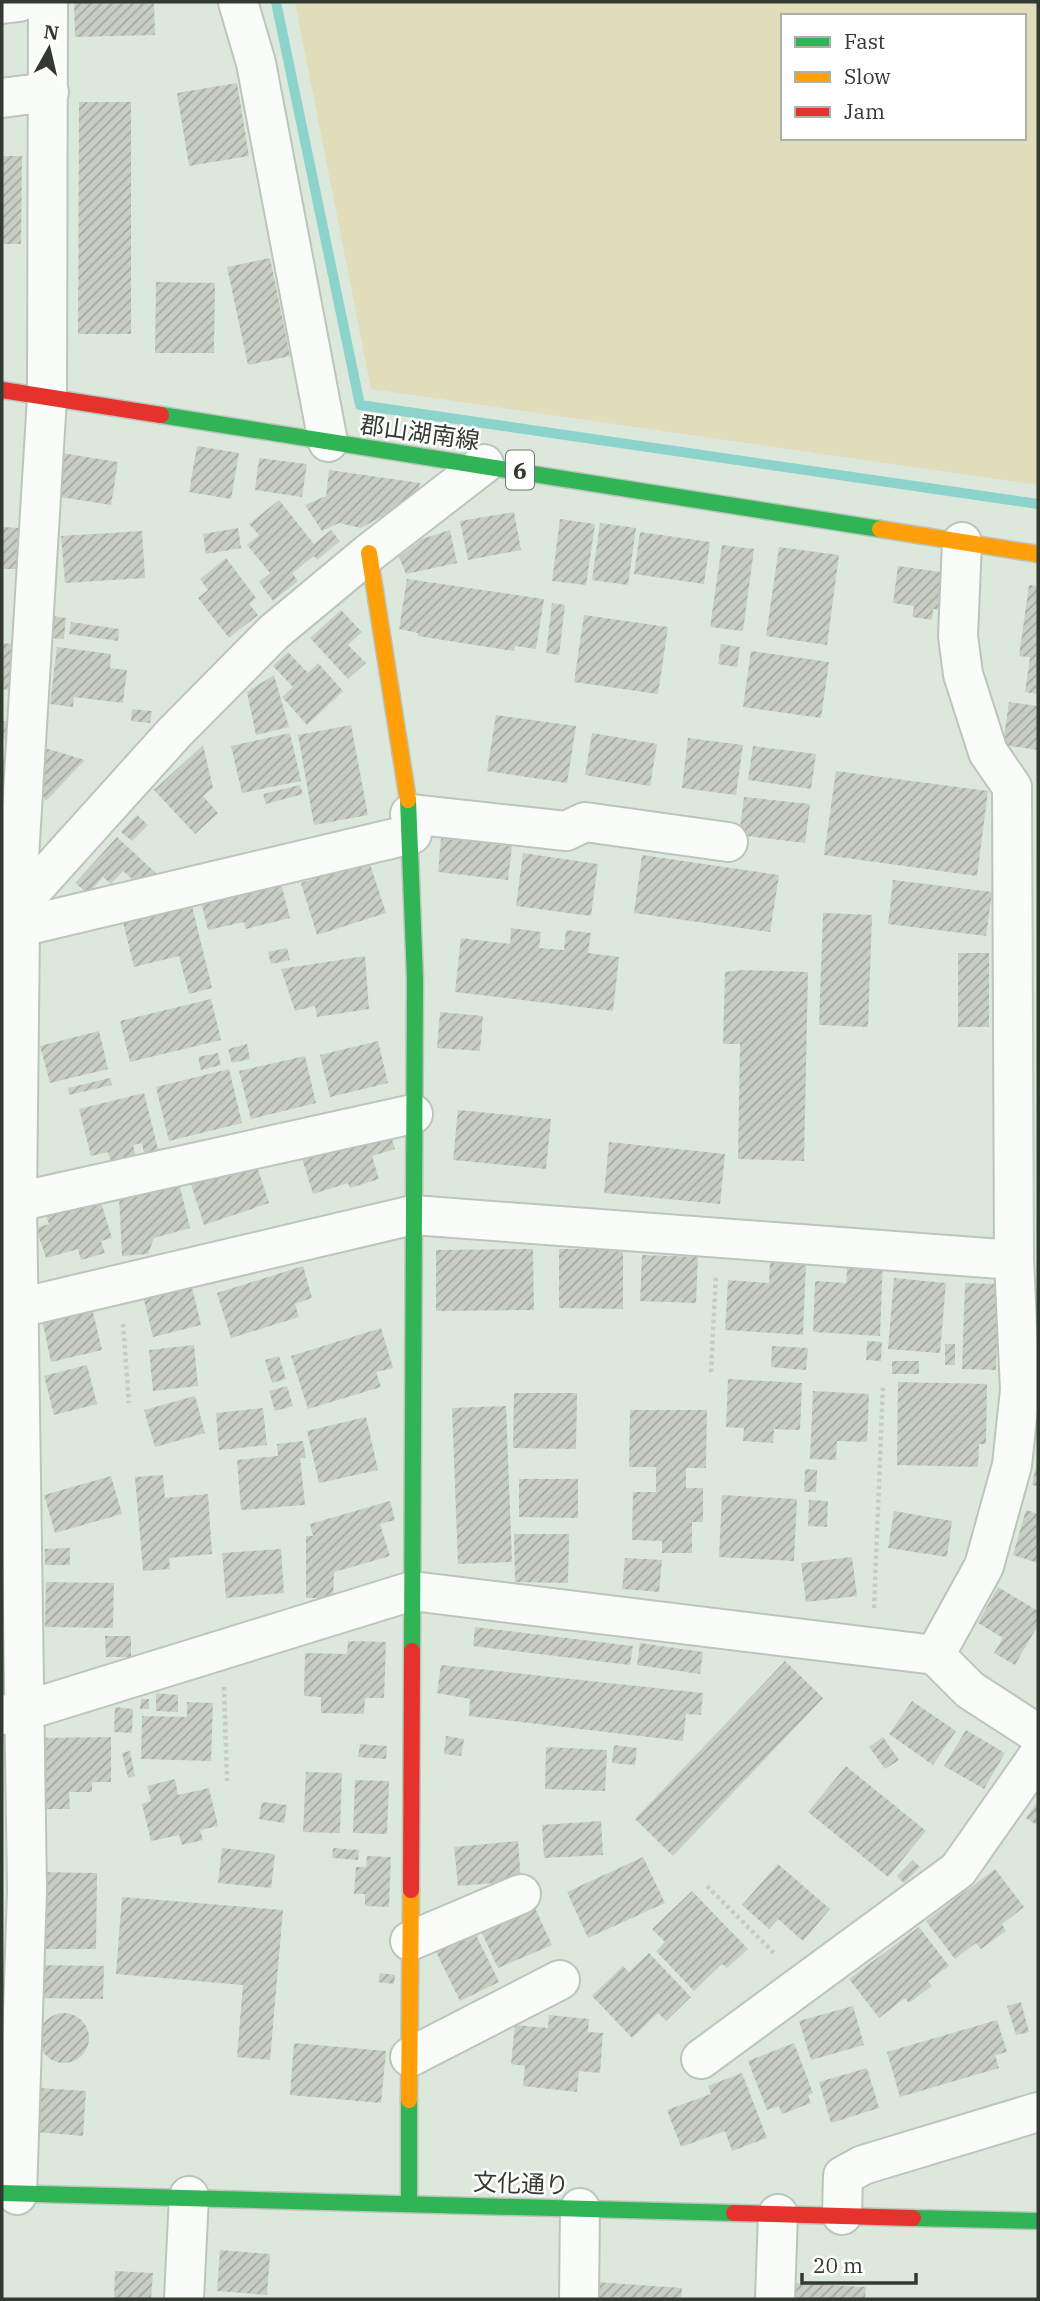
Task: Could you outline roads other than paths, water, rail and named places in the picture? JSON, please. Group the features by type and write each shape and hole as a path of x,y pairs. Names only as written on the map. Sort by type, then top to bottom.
{"street":[{"path":"2,4 19,2"},
{"path":"10,2194 27,1891 13,1713 10,1310 17,1202 14,917 47,398 48,2"},
{"path":"238,2 256,63 328,442"},
{"path":"2,98 49,92"},
{"name":"郡山湖南線","path":"2,390 484,464 1038,554"},
{"path":"14,917 175,732 274,632 369,552 484,464"},
{"path":"935,1656 984,1566 1012,1465 1028,1317 1014,1260 1026,1101 1012,787 988,752 964,674 958,636 962,542"},
{"path":"369,552 411,824 415,979 409,2202"},
{"path":"14,917 411,824 566,831 585,822 728,842"},
{"path":"17,1202 413,1114"},
{"path":"10,1310 413,1215 1014,1260"},
{"path":"13,1713 412,1591 935,1656 970,1690 1038,1734"},
{"path":"701,2059 958,1870 1038,1756"},
{"path":"411,1941 521,1894"},
{"path":"410,2057 560,1980"},
{"path":"842,2215 843,2176 863,2165 1038,2112"},
{"name":"文化通り","path":"10,2194 189,2196 1038,2221"},
{"path":"184,2299 189,2196"},
{"path":"579,2299 580,2207"},
{"path":"775,2299 778,2214"}],"waterway":[{"path":"276,2 360,405 1038,504"}]}
